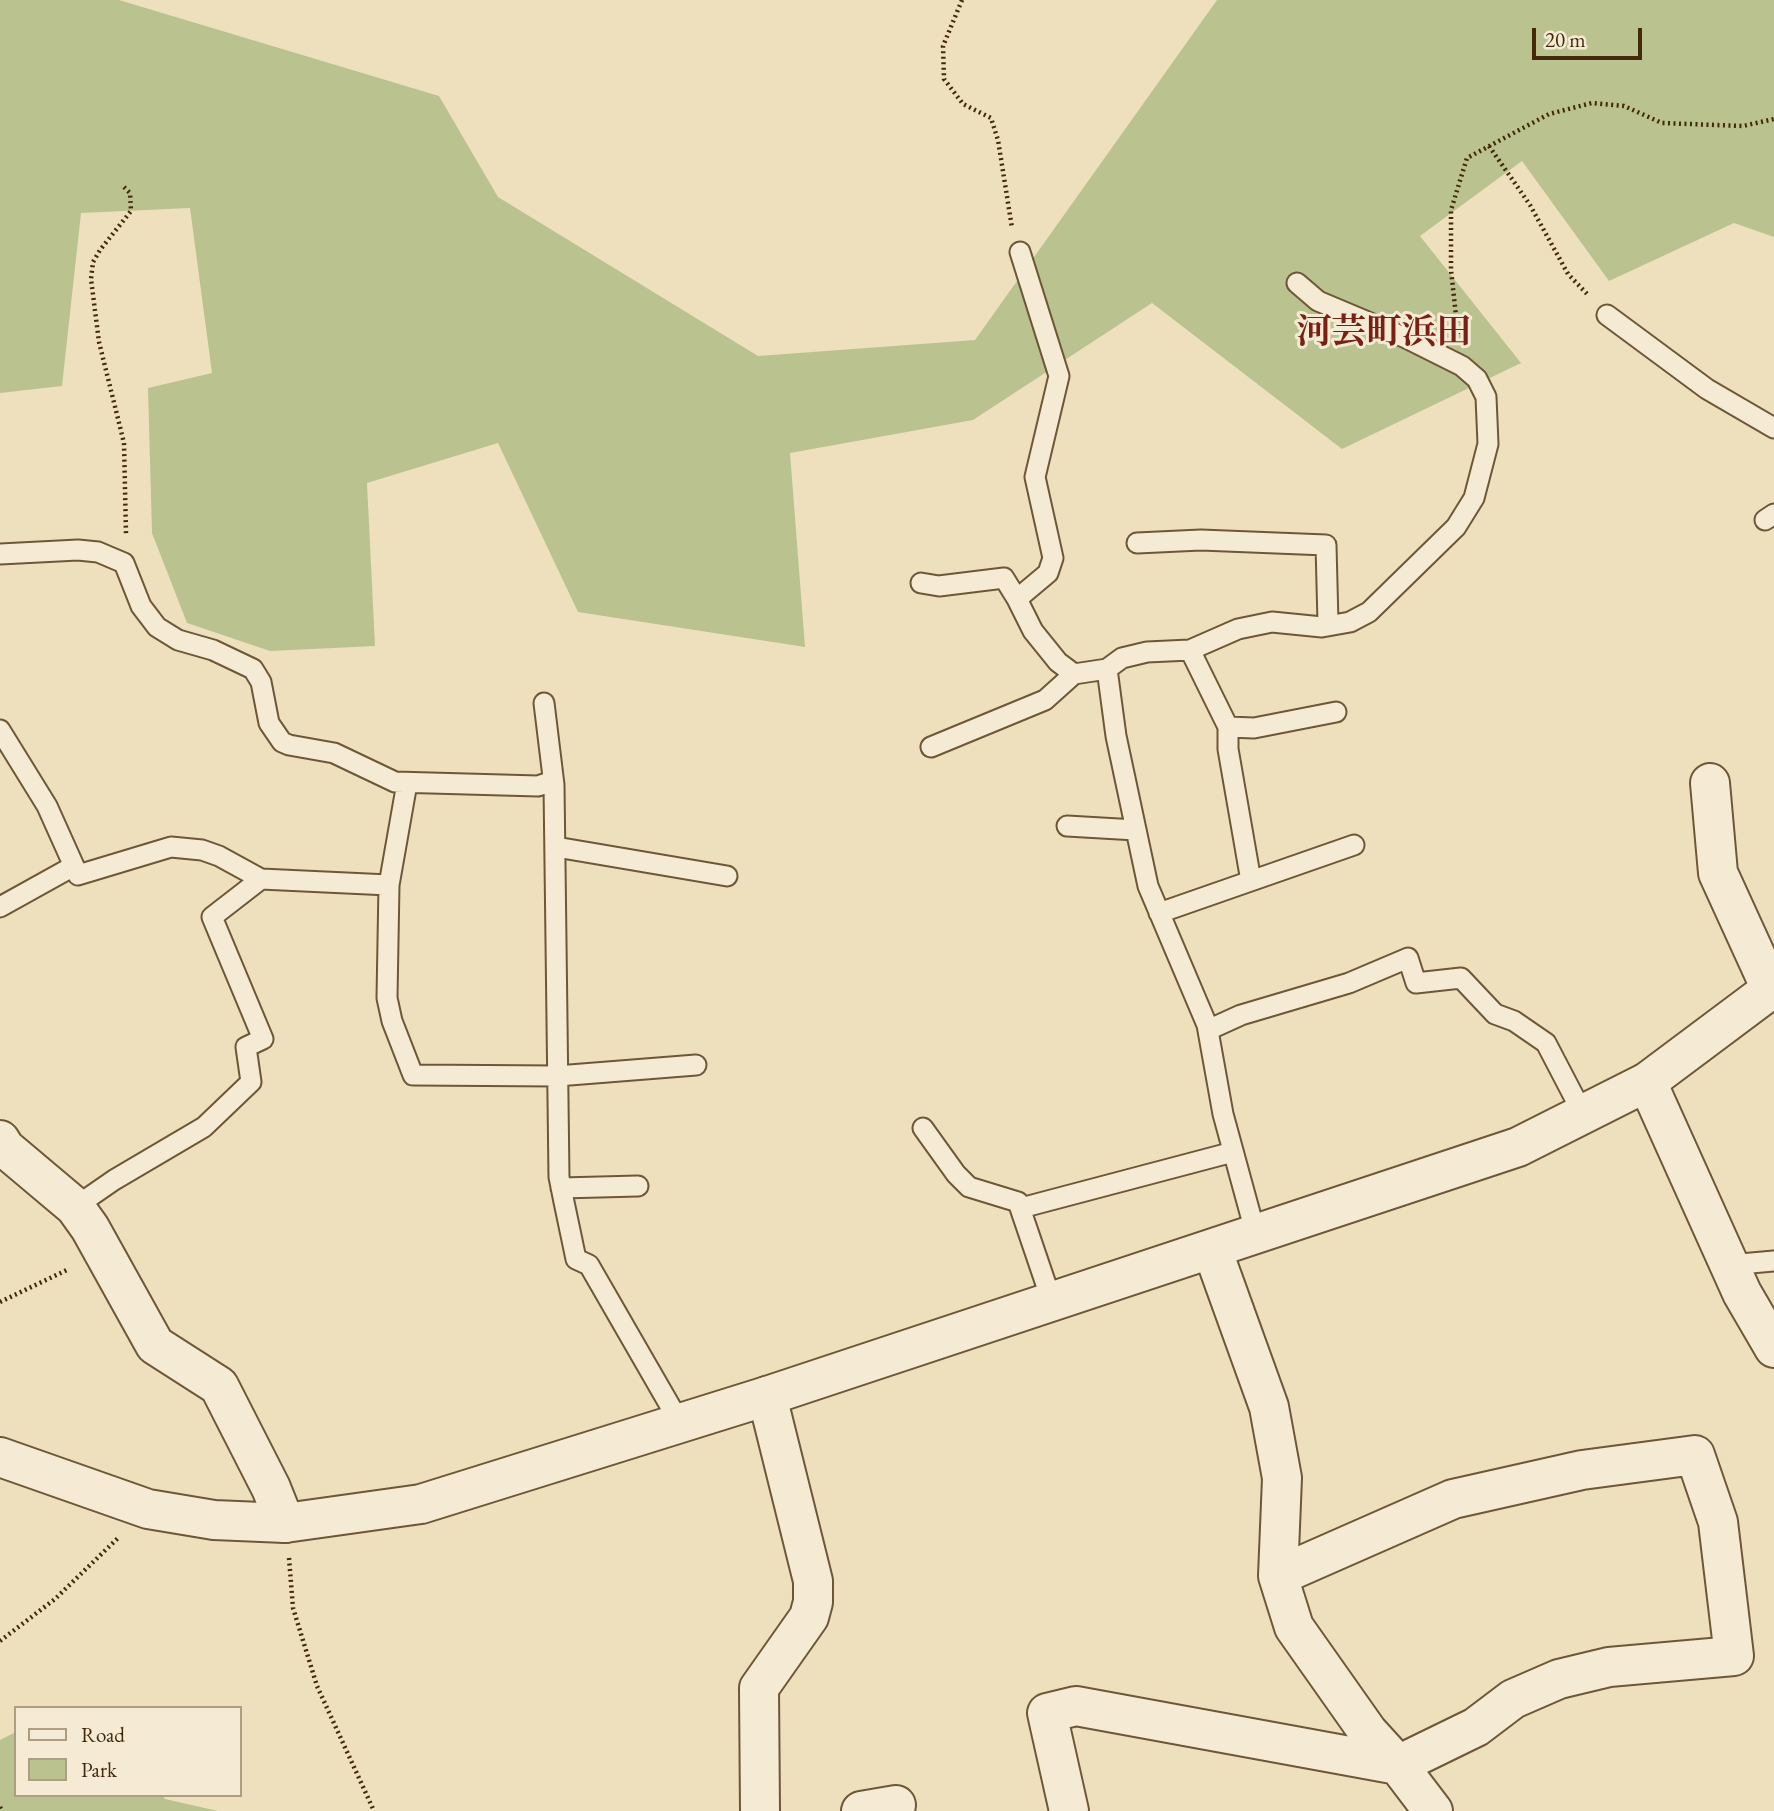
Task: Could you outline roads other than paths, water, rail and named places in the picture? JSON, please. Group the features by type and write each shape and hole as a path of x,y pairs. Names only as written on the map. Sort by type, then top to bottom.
{"street":[{"path":"0,1457 148,1509 214,1520 285,1523 421,1504 767,1396 1506,1151 1647,1082 1772,988 1718,873 1710,783"},
{"path":"1647,1082 1729,1265 1774,1348"},
{"path":"0,1140 75,1208 104,1252 155,1345 219,1386 271,1488 285,1523"},
{"path":"1212,1249 1269,1407 1282,1478 1278,1576 1294,1627 1368,1731 1433,1811"},
{"path":"760,1811 759,1688 809,1617 813,1602 813,1581 767,1396"},
{"path":"1069,1811 1048,1713 1076,1706 1398,1765 1476,1727 1513,1699 1559,1679 1609,1667 1734,1656 1718,1521 1695,1455 1582,1470 1453,1499 1278,1576"}],"lane":[{"path":"1017,599 1048,573 1052,558 1035,477 1059,376 1020,252"},
{"path":"931,747 1045,700 1074,674 1107,669 1122,658 1147,652 1189,650 1238,629 1272,622 1322,627 1328,623 1350,622 1369,611 1465,516 1484,469 1488,407 1477,379 1462,366 1318,301 1297,283"},
{"path":"1607,315 1707,389 1774,428"},
{"path":"1138,543 1201,540 1326,545 1328,623"},
{"path":"0,554 78,550 98,552 124,563 141,606 156,627 178,640 213,650 254,669 261,682 269,723 282,742 298,749 334,753 395,782 538,786 553,781"},
{"path":"921,583 939,586 1004,578 1033,631 1058,662 1074,674"},
{"path":"1189,650 1228,727 1228,749 1251,881"},
{"path":"1107,669 1116,736 1148,886 1208,1030 1233,1152 1256,1235"},
{"path":"544,703 553,781 556,847 557,1076 561,1188 576,1259 589,1265 680,1423"},
{"path":"1228,727 1254,728 1336,712"},
{"path":"0,730 47,806 72,867 78,875 171,847 202,850 219,856 261,879 388,885"},
{"path":"407,783 388,885 387,998 392,1021 413,1075 557,1076 696,1065"},
{"path":"1067,826 1136,830"},
{"path":"1159,913 1354,845"},
{"path":"556,847 727,876"},
{"path":"0,907 72,867"},
{"path":"75,1208 114,1180 204,1127 251,1082 246,1047 263,1039 212,917 261,879"},
{"path":"1208,1030 1241,1015 1349,984 1408,958 1416,983 1461,978 1495,1014 1529,1029 1546,1043 1583,1114"},
{"path":"923,1128 956,1174 969,1186 1018,1202 1052,1302"},
{"path":"1021,1208 1233,1152"},
{"path":"561,1188 638,1186"},
{"path":"1729,1265 1774,1261"}],"district":[{"name":"河芸町浜田","path":"1384,333"}]}
